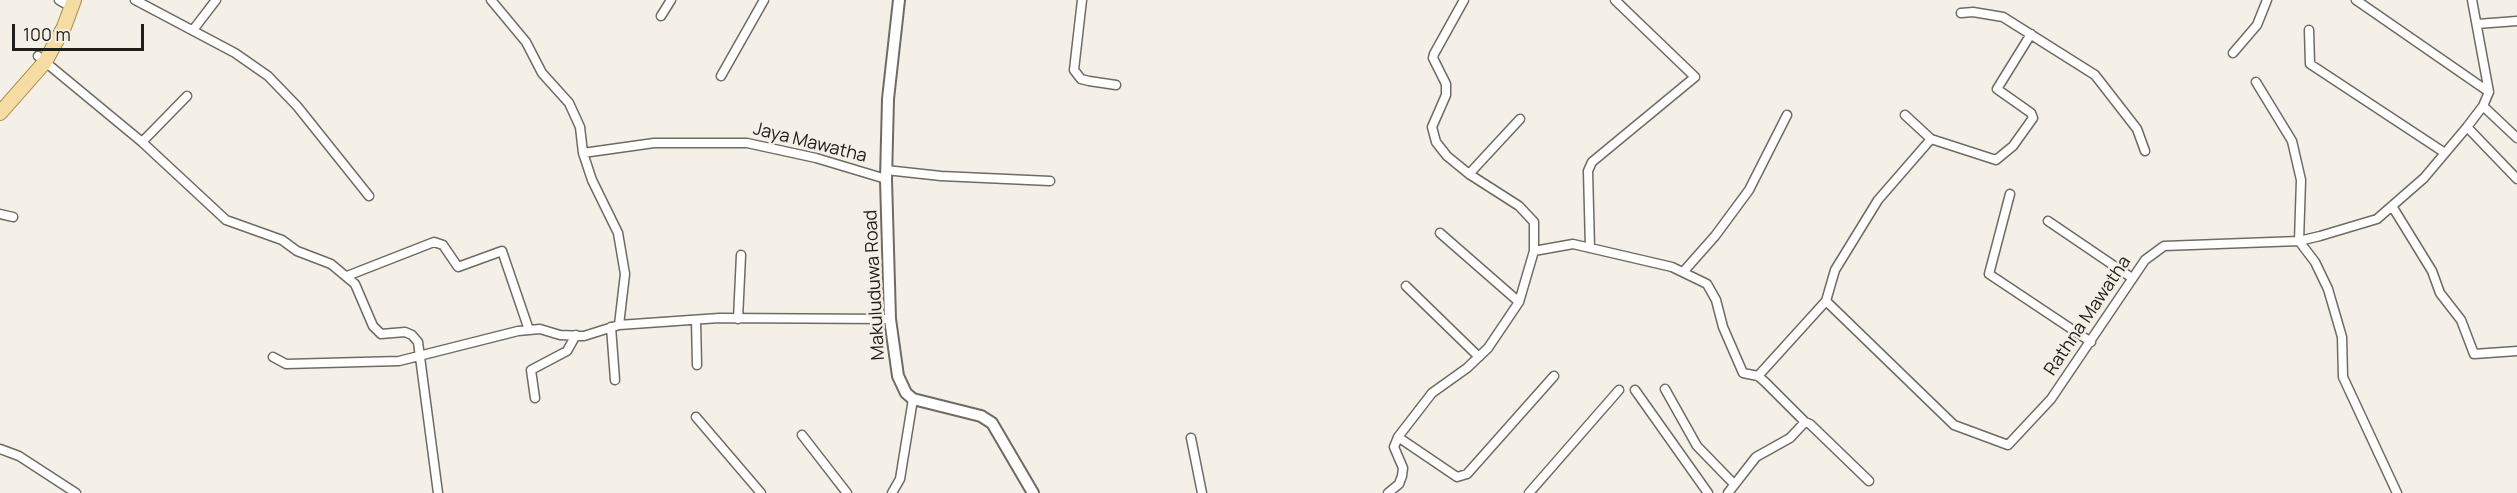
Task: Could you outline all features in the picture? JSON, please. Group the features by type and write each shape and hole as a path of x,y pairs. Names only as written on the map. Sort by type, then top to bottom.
{"main road":[{"path":"0,112 64,27 66,1"},
{"path":"0,99 42,59"}],"street":[{"path":"135,0 235,53 268,76 297,106 369,196"},
{"path":"194,30 216,0"},
{"path":"491,0 526,42 542,73 569,103 580,127 583,153 592,180 618,233 625,274 615,326 615,380"},
{"path":"661,16 671,0"},
{"path":"721,76 764,0"},
{"name":"Makuluduwa Road","path":"899,0 888,99 886,174 890,319 898,376 906,393 913,399"},
{"path":"1082,0 1074,70 1081,79 1116,85"},
{"path":"1388,493 1400,484 1402,476 1402,468 1394,447 1398,437 1432,393 1488,348 1519,302 1534,251 1534,222 1519,206 1469,174 1436,142 1432,127 1446,95 1445,80 1433,58 1464,0"},
{"path":"1590,248 1588,171 1592,162 1695,76 1615,0"},
{"path":"2233,53 2257,25 2267,0"},
{"path":"2356,0 2489,92"},
{"path":"2472,0 2489,92"},
{"path":"1961,13 1973,12 2003,17 2095,75 2137,129 2145,150"},
{"path":"2478,24 2517,21"},
{"path":"2309,30 2307,58 2313,67 2445,153"},
{"path":"1905,115 1931,139 1996,160 2013,146 2033,118 2031,113 1997,89 2031,34"},
{"path":"42,59 142,142 226,220 282,240 297,251 331,264 355,284 373,326 381,333 405,332 412,335 418,342 438,493"},
{"path":"2256,82 2292,141 2301,180 2299,241 2315,262 2328,289 2342,337 2343,377 2397,493"},
{"name":"Rathna Mawatha","path":"1826,302 1954,425 2008,444 2051,399 2145,260 2164,246 2299,241 2377,219 2424,178 2483,106 2489,92"},
{"path":"142,142 187,96"},
{"path":"2483,106 2517,138"},
{"path":"1684,271 1715,236 1749,190 1787,115"},
{"path":"1469,174 1520,119"},
{"path":"2467,127 2517,179"},
{"path":"1762,379 1826,302 1835,270 1878,200 1931,139"},
{"name":"Jaya Mawatha","path":"583,153 654,143 747,143 886,174 1050,181"},
{"path":"2010,194 1989,274 2091,342"},
{"path":"2392,206 2432,271 2440,293 2461,320 2474,354 2517,351"},
{"path":"0,214 13,217"},
{"path":"2048,221 2132,278"},
{"path":"1440,233 1519,302"},
{"path":"347,276 434,242 443,245 458,267 502,251 529,330"},
{"path":"1534,251 1573,244 1684,271 1707,284 1716,300 1737,363 1743,373 1762,379 1805,423 1810,424 1869,481"},
{"path":"738,319 741,255"},
{"path":"1406,286 1479,357"},
{"path":"273,357 286,364 399,361 540,329 576,335 615,326 696,320 890,319"},
{"path":"696,320 697,365"},
{"path":"535,398 531,370 567,351 573,345 576,335"},
{"path":"1398,437 1457,477 1467,474 1554,376"},
{"path":"1665,389 1697,446 1734,484"},
{"path":"1529,493 1619,390"},
{"path":"1635,390 1708,493"},
{"path":"892,493 900,479 913,399 986,418 998,429 1033,493"},
{"path":"696,417 761,493"},
{"path":"1728,493 1756,457 1791,438 1805,423"},
{"path":"802,435 847,493"},
{"path":"1191,438 1202,493"},
{"path":"0,450 19,456 76,493"}]}
